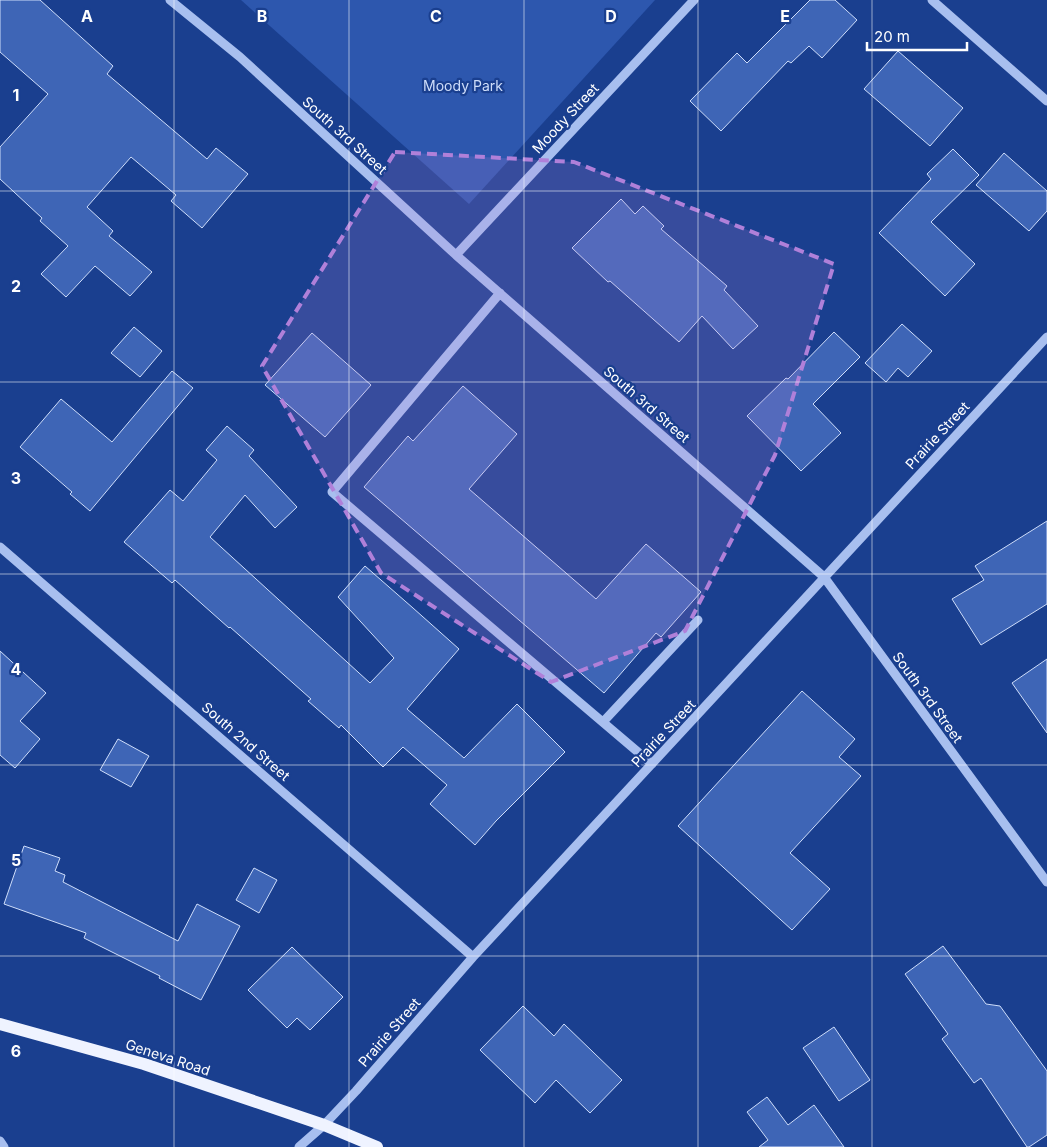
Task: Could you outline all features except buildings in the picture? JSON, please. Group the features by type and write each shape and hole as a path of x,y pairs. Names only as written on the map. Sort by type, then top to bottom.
{"main road":[{"name":"Geneva Road","path":"0,1024 144,1064 324,1125"},
{"path":"324,1125 378,1147"}],"street":[{"name":"South 3rd Street","path":"170,0 240,57 456,254 824,578 1047,882"},
{"name":"Moody Street","path":"456,254 694,0"},
{"path":"932,0 1047,101"},
{"path":"500,293 332,492 652,764"},
{"name":"Prairie Street","path":"299,1147 324,1125 356,1092 473,957 1047,337"},
{"name":"South 2nd Street","path":"0,547 473,957"},
{"path":"603,722 698,620"},
{"path":"0,1141 4,1147"}],"highlighted area":[{"path":"395,152 574,162 834,264 775,455 685,631 551,682 381,573 262,366"}],"green space":[{"name":"Moody Park","path":"241,0 655,0 469,204"}]}
